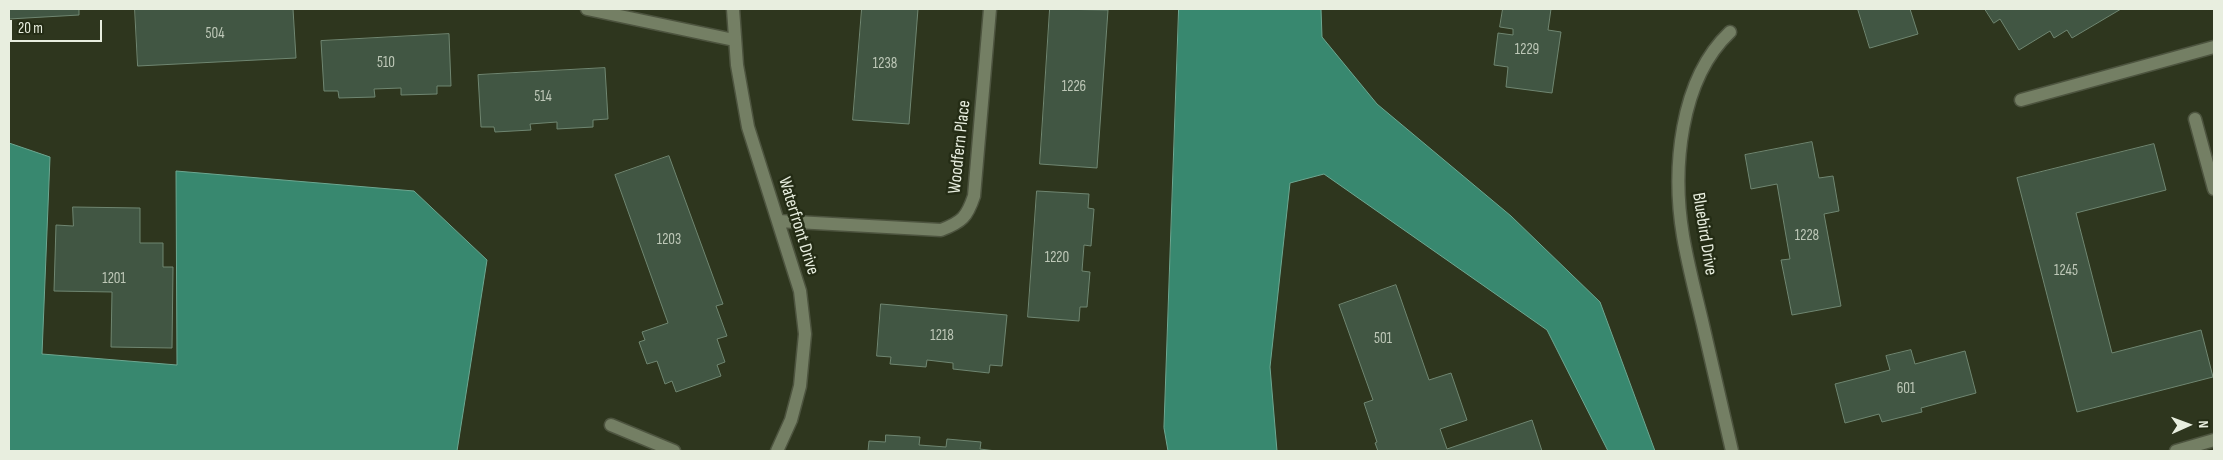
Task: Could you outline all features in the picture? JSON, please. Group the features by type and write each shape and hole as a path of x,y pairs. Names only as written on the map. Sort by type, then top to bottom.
{"street":[{"path":"588,9 734,40"},
{"name":"Waterfront Drive","path":"733,9 734,40 748,127 800,291 805,334 800,386 791,420 777,451"},
{"name":"Woodfern Place","path":"778,221 941,230 957,224 969,212 974,196 990,9"},
{"name":"Bluebird Drive","path":"1730,32 1717,44 1704,66 1688,104 1681,135 1678,184 1683,235 1732,451"},
{"path":"2020,100 2214,47"},
{"path":"2194,119 2214,189"},
{"path":"612,425 674,451"},
{"path":"2184,450 2214,440"}],"shaded area":[{"path":"1179,9 1321,9 1322,37 1377,104 1511,216 1600,302 1655,451 1608,451 1547,330 1324,174 1290,183 1270,367 1277,451 1168,451 1164,428"},
{"path":"9,143 50,157 42,354 177,365 176,171 414,191 487,260 457,451 9,451"}],"building":[{"path":"9,9 79,9 79,15 9,19"},
{"path":"135,9 293,9 296,58 138,66"},
{"path":"862,9 918,9 909,124 853,120"},
{"path":"1050,9 1108,10 1097,168 1040,164"},
{"path":"1503,9 1551,9 1548,30 1561,32 1552,93 1506,87 1508,67 1494,65 1498,33 1513,35 1513,29 1500,27"},
{"path":"1858,9 1910,9 1918,34 1870,48"},
{"path":"1985,9 2121,9 2072,38 2067,30 2054,38 2050,31 2019,50 2000,19 1994,23"},
{"path":"449,34 451,86 437,86 437,94 401,95 401,88 374,89 375,97 339,98 338,91 324,91 321,41"},
{"path":"605,68 608,119 593,120 593,127 557,129 557,122 530,124 531,130 495,132 494,127 481,127 478,75"},
{"path":"1812,142 1819,178 1833,176 1839,211 1824,214 1841,306 1792,315 1781,260 1790,259 1777,184 1751,189 1745,155"},
{"path":"2154,144 2166,190 2076,213 2112,353 2201,330 2213,377 2077,412 2017,178"},
{"path":"669,156 723,304 716,306 727,336 717,339 725,362 717,365 721,376 676,392 672,381 665,384 657,361 647,364 639,342 645,340 642,332 668,323 615,175"},
{"path":"1037,191 1089,194 1088,208 1094,209 1091,246 1084,245 1082,271 1090,272 1087,307 1080,307 1079,321 1028,317"},
{"path":"73,207 140,208 140,243 163,243 163,267 173,267 172,348 111,347 112,292 54,291 56,225 73,226"},
{"path":"1396,285 1429,380 1451,373 1467,420 1440,429 1447,449 1532,420 1542,451 1378,451 1375,443 1377,442 1364,403 1373,400 1339,305"},
{"path":"881,304 1007,315 1002,366 990,365 989,373 953,369 953,363 927,360 926,367 890,364 891,357 877,356"},
{"path":"1911,350 1915,364 1965,351 1976,393 1921,408 1922,412 1882,422 1879,414 1845,423 1835,384 1890,370 1886,356"},
{"path":"886,435 920,437 919,445 946,447 947,439 981,442 980,449 996,451 868,451 869,441 885,442"}]}
